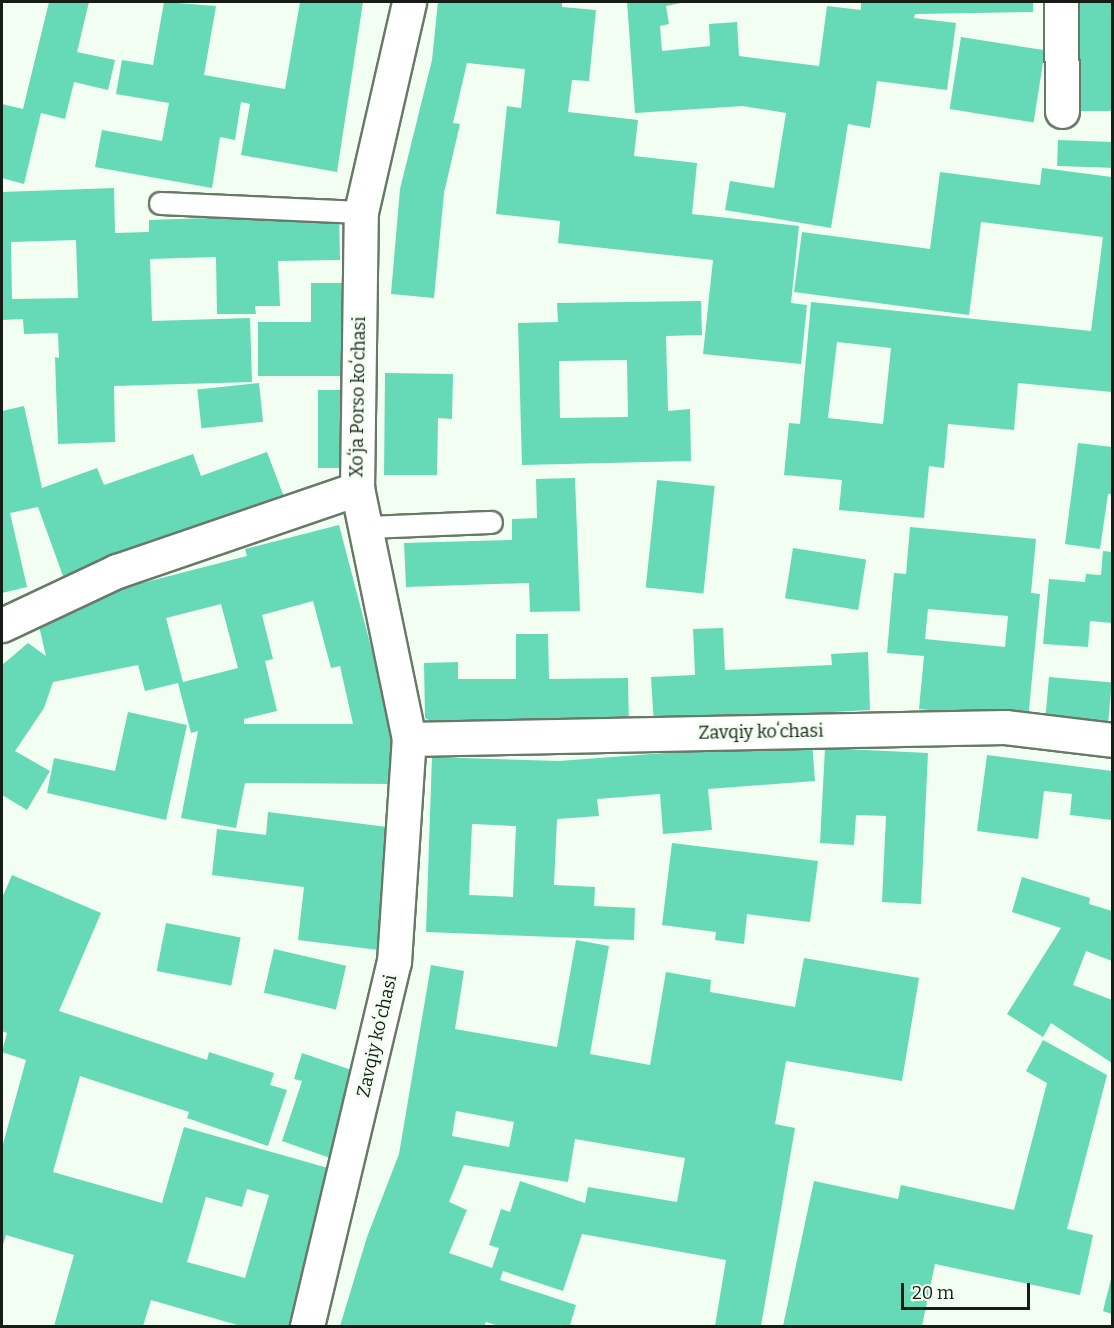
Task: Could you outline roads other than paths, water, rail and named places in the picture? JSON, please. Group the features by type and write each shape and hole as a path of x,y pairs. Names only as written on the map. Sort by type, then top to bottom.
{"street":[{"name":"Xoʻja Porso koʻchasi","path":"2,625 117,570 357,489 361,212 409,2"},
{"path":"1061,2 1062,111"},
{"name":"Zavqiy koʻchasi","path":"307,1326 394,962 409,739 357,489"},
{"name":"Zavqiy koʻchasi","path":"409,739 1005,727 1113,741"}],"lane":[{"path":"160,203 361,212"},
{"path":"366,527 491,522"}]}
